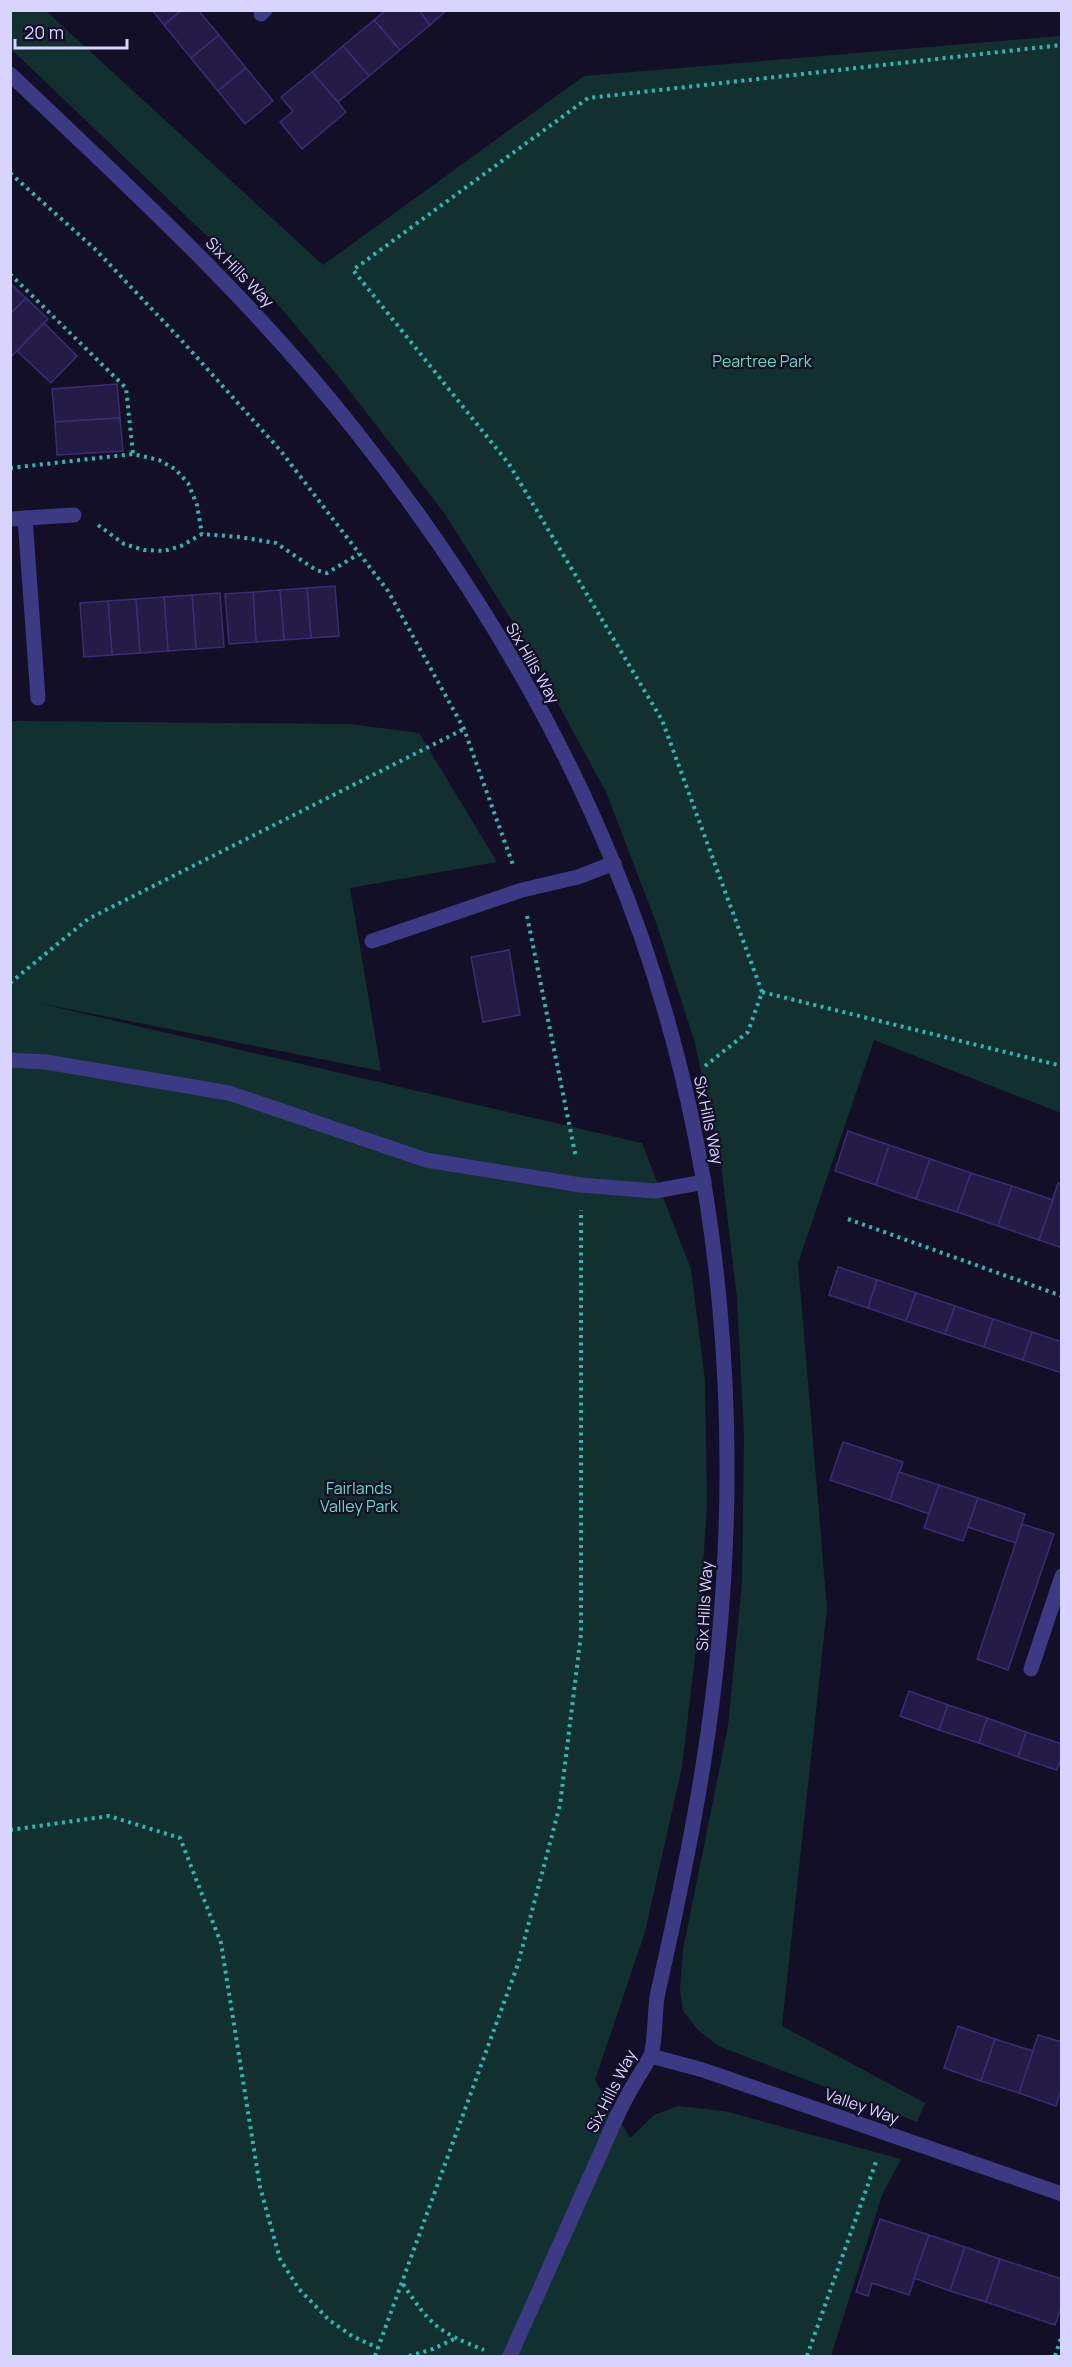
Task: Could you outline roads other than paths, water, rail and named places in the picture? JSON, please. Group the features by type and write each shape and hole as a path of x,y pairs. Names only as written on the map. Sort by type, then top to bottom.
{"street":[{"name":"Six Hills Way","path":"10,74 213,268 288,350 356,431 475,597 573,771 614,864 663,1005 683,1083 704,1182 717,1275 725,1381 724,1584 720,1648 709,1730 692,1835 655,2006 651,2056 623,2102 510,2356"},
{"path":"38,698 18,518 74,515"},
{"path":"372,941 522,890 578,877 614,864"},
{"path":"10,1060 46,1062 229,1093 426,1160 581,1185 655,1191 704,1182"},
{"path":"1031,1669 1062,1576"},
{"name":"Valley Way","path":"651,2056 703,2070 1062,2194"}],"park label":[{"name":"Peartree Park","path":"762,361"},
{"name":"Fairlands Valley Park","path":"359,1497"}]}
